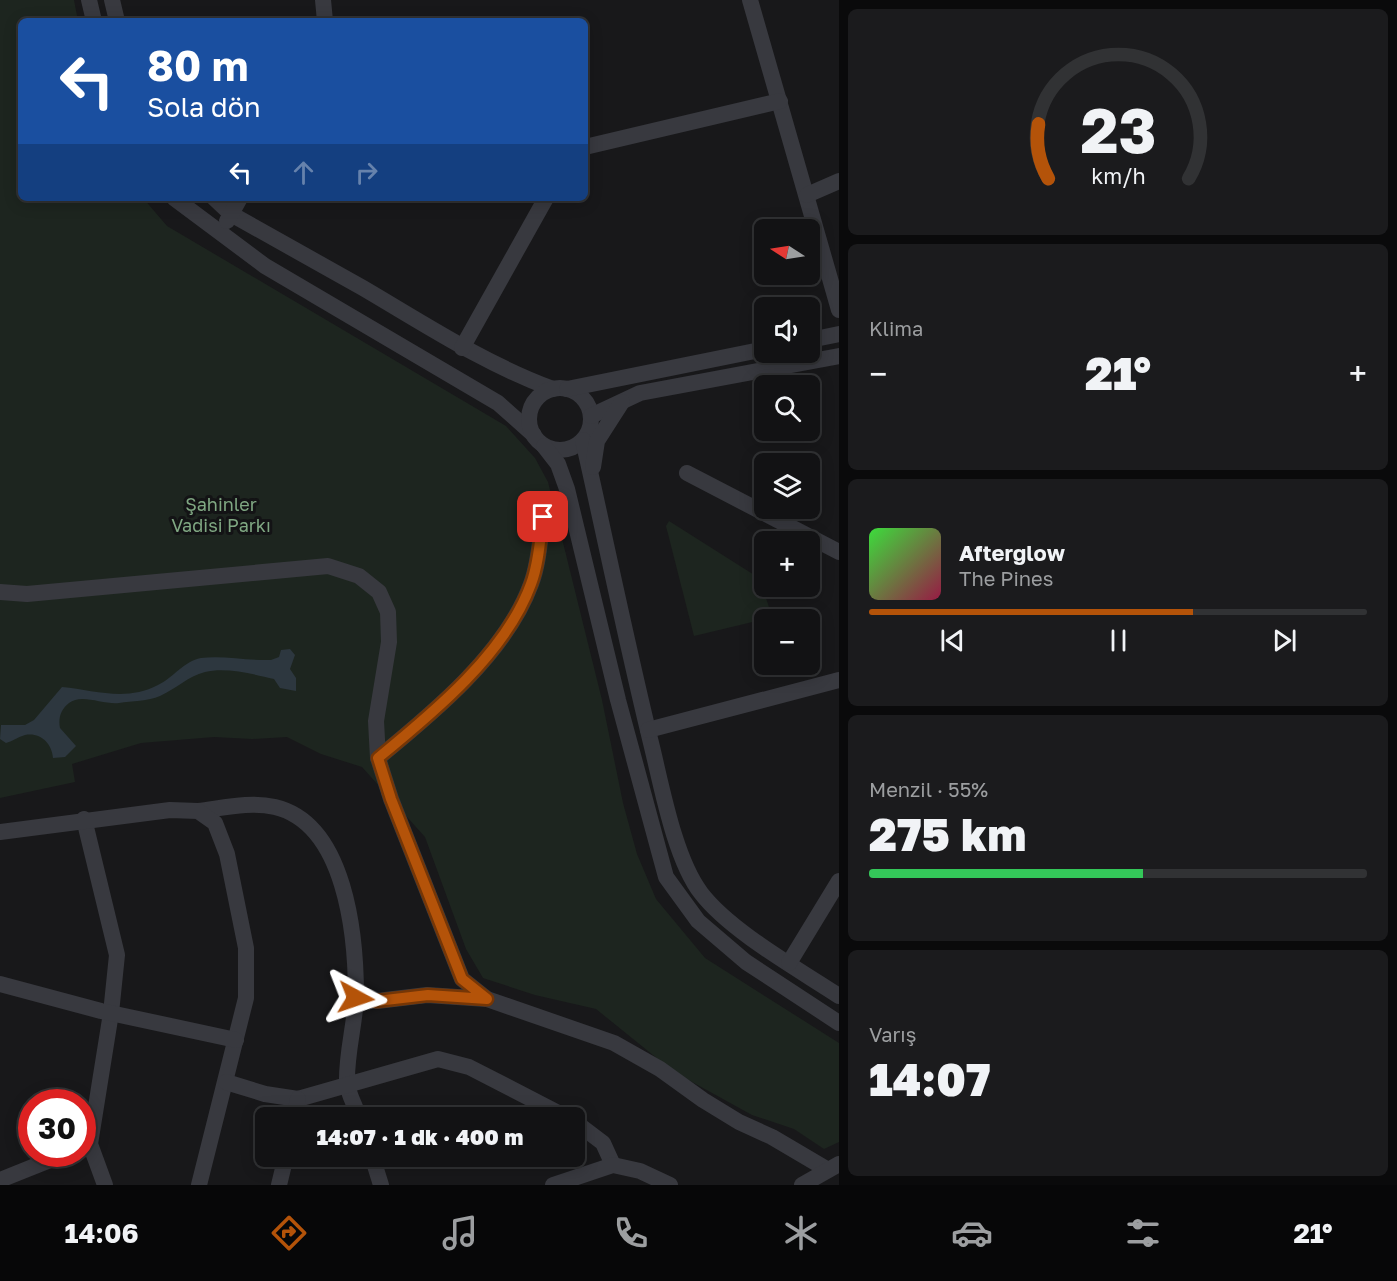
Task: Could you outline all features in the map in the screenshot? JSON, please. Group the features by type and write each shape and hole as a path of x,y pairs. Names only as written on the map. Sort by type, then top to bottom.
{"street":[{"path":"89,0 93,18"},
{"path":"112,0 116,18"},
{"path":"750,0 839,310"},
{"path":"588,146 780,101"},
{"path":"807,195 839,182"},
{"path":"178,201 265,266 498,403 539,440 558,464 567,489 620,711 666,877 698,921 746,962 839,1023"},
{"path":"217,201 231,214 363,288 462,348 516,375 560,389 583,399 591,417 590,429 583,440 573,448 558,450 539,440 530,413 541,394 560,389 754,351"},
{"path":"220,232 238,201"},
{"path":"462,348 544,201"},
{"path":"820,338 839,334"},
{"path":"591,417 640,393 839,356"},
{"path":"591,476 597,441 622,402"},
{"path":"583,440 648,730 681,852 700,892 729,920 839,996"},
{"path":"687,473 839,552"},
{"path":"378,758 422,722 463,681 493,647 519,611 531,583 543,517"},
{"path":"0,592 27,594 328,566 359,576 379,592 388,612 389,642 376,721 378,758 391,799 462,979 487,999"},
{"path":"648,730 839,680"},
{"path":"0,832 84,819 170,810 198,811 239,805 275,807 300,817 324,841 342,884 354,941 356,998 347,1085 355,1107"},
{"path":"198,811 215,823 227,854 246,948 246,998 199,1185"},
{"path":"84,819 117,955 111,1013 96,1092"},
{"path":"789,963 839,880"},
{"path":"0,984 111,1013 236,1040"},
{"path":"356,998 377,1001 428,995 487,999 614,1043 660,1069 739,1122 833,1167"},
{"path":"226,1082 265,1094 298,1099 438,1059 469,1067 547,1107"},
{"path":"296,1107 298,1099"},
{"path":"585,1129 603,1143 613,1165"},
{"path":"553,1185 613,1165 640,1171 670,1185"},
{"path":"96,1166 105,1185"},
{"path":"0,1180 33,1167"},
{"path":"279,1185 283,1167"},
{"path":"375,1167 381,1185"},
{"path":"802,1185 833,1167"}],"green space":[{"name":"Şahinler Vadisi Parkı","path":"0,0 74,0 77,18 18,18 18,201 146,201 167,226 506,426 535,458 548,482 602,700 623,803 637,854 656,899 705,958 839,1043 839,1142 824,1149 794,1129 752,1115 674,1072 596,1009 535,995 483,978 466,949 425,837 362,767 321,754 287,737 252,739 214,737 141,743 72,764 75,782 0,798"},
{"path":"669,521 754,575 754,597 766,597 768,609 754,609 754,622 694,636 666,526"}],"shaded area":[{"path":"290,649 295,655 290,669 296,678 296,691 280,688 274,679 222,670 205,672 150,699 113,703 80,699 69,703 61,714 60,728 76,746 65,757 53,758 48,743 36,735 25,735 6,743 0,739 1,725 25,725 34,720 62,687 110,694 134,693 158,685 189,662 201,658 271,660 279,657 281,650"}],"route":[{"path":"356,998 377,1001 428,995 487,999 462,979 391,799 378,758 422,722 463,681 493,647 519,611 531,583 539,552 543,517"}]}
